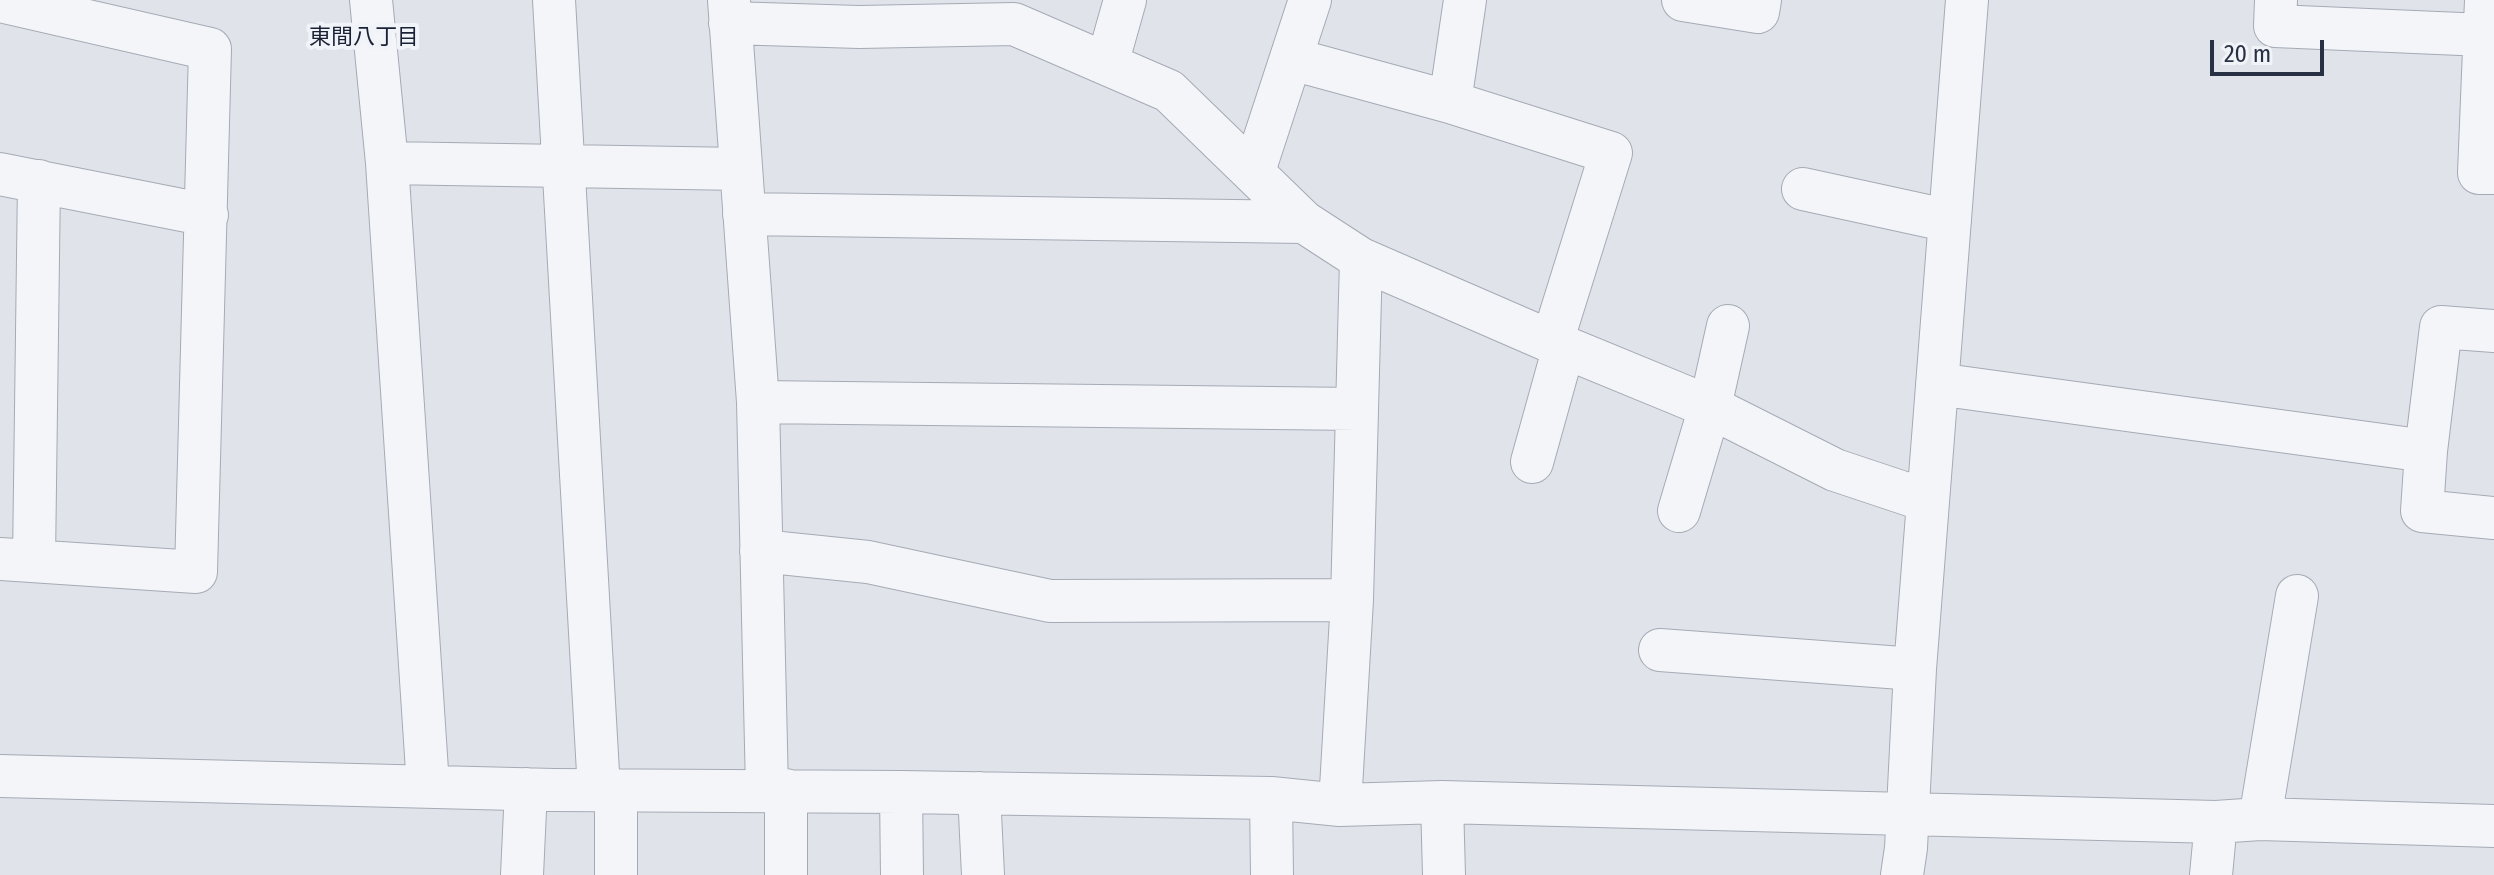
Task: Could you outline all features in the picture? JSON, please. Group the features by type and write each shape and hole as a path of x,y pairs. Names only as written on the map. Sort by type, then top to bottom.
{"street":[{"path":"371,0 387,163 428,786"},
{"path":"554,0 607,790 616,875"},
{"path":"1107,64 1125,0"},
{"path":"1254,171 1310,0"},
{"path":"1450,102 1465,0"},
{"path":"1683,0 1758,12 1760,0"},
{"path":"1902,875 1967,0"},
{"path":"2276,0 2275,26 2485,17 2479,173 2494,173"},
{"path":"0,1 210,49 207,215 196,572 17,560 19,178 207,215"},
{"path":"786,875 777,790 761,551 758,402 729,11 859,27 1017,12 1107,64 1169,91 1304,222 1361,259 1710,407 1835,470 1928,501"},
{"path":"1292,59 1450,102 1611,153 1558,345 1532,462"},
{"path":"387,163 741,169"},
{"path":"1803,189 1950,221"},
{"path":"744,214 1304,222"},
{"path":"1340,805 1352,600 1361,259"},
{"path":"1679,511 1710,407 1728,326"},
{"path":"2494,331 2441,327 2422,511 2494,518"},
{"path":"1937,384 2426,451"},
{"path":"758,402 1357,409"},
{"path":"761,551 868,562 1050,601 1352,600"},
{"path":"2260,819 2297,596"},
{"path":"1660,650 1915,669"},
{"path":"0,776 526,789 1271,798 1340,805 1442,802 2494,826"},
{"path":"522,875 526,789"},
{"path":"901,792 902,875"},
{"path":"979,793 983,875"},
{"path":"1271,798 1272,875"},
{"path":"1442,802 1444,875"},
{"path":"2211,875 2216,822"}],"district":[{"name":"東間八丁目","path":"364,38"}]}
